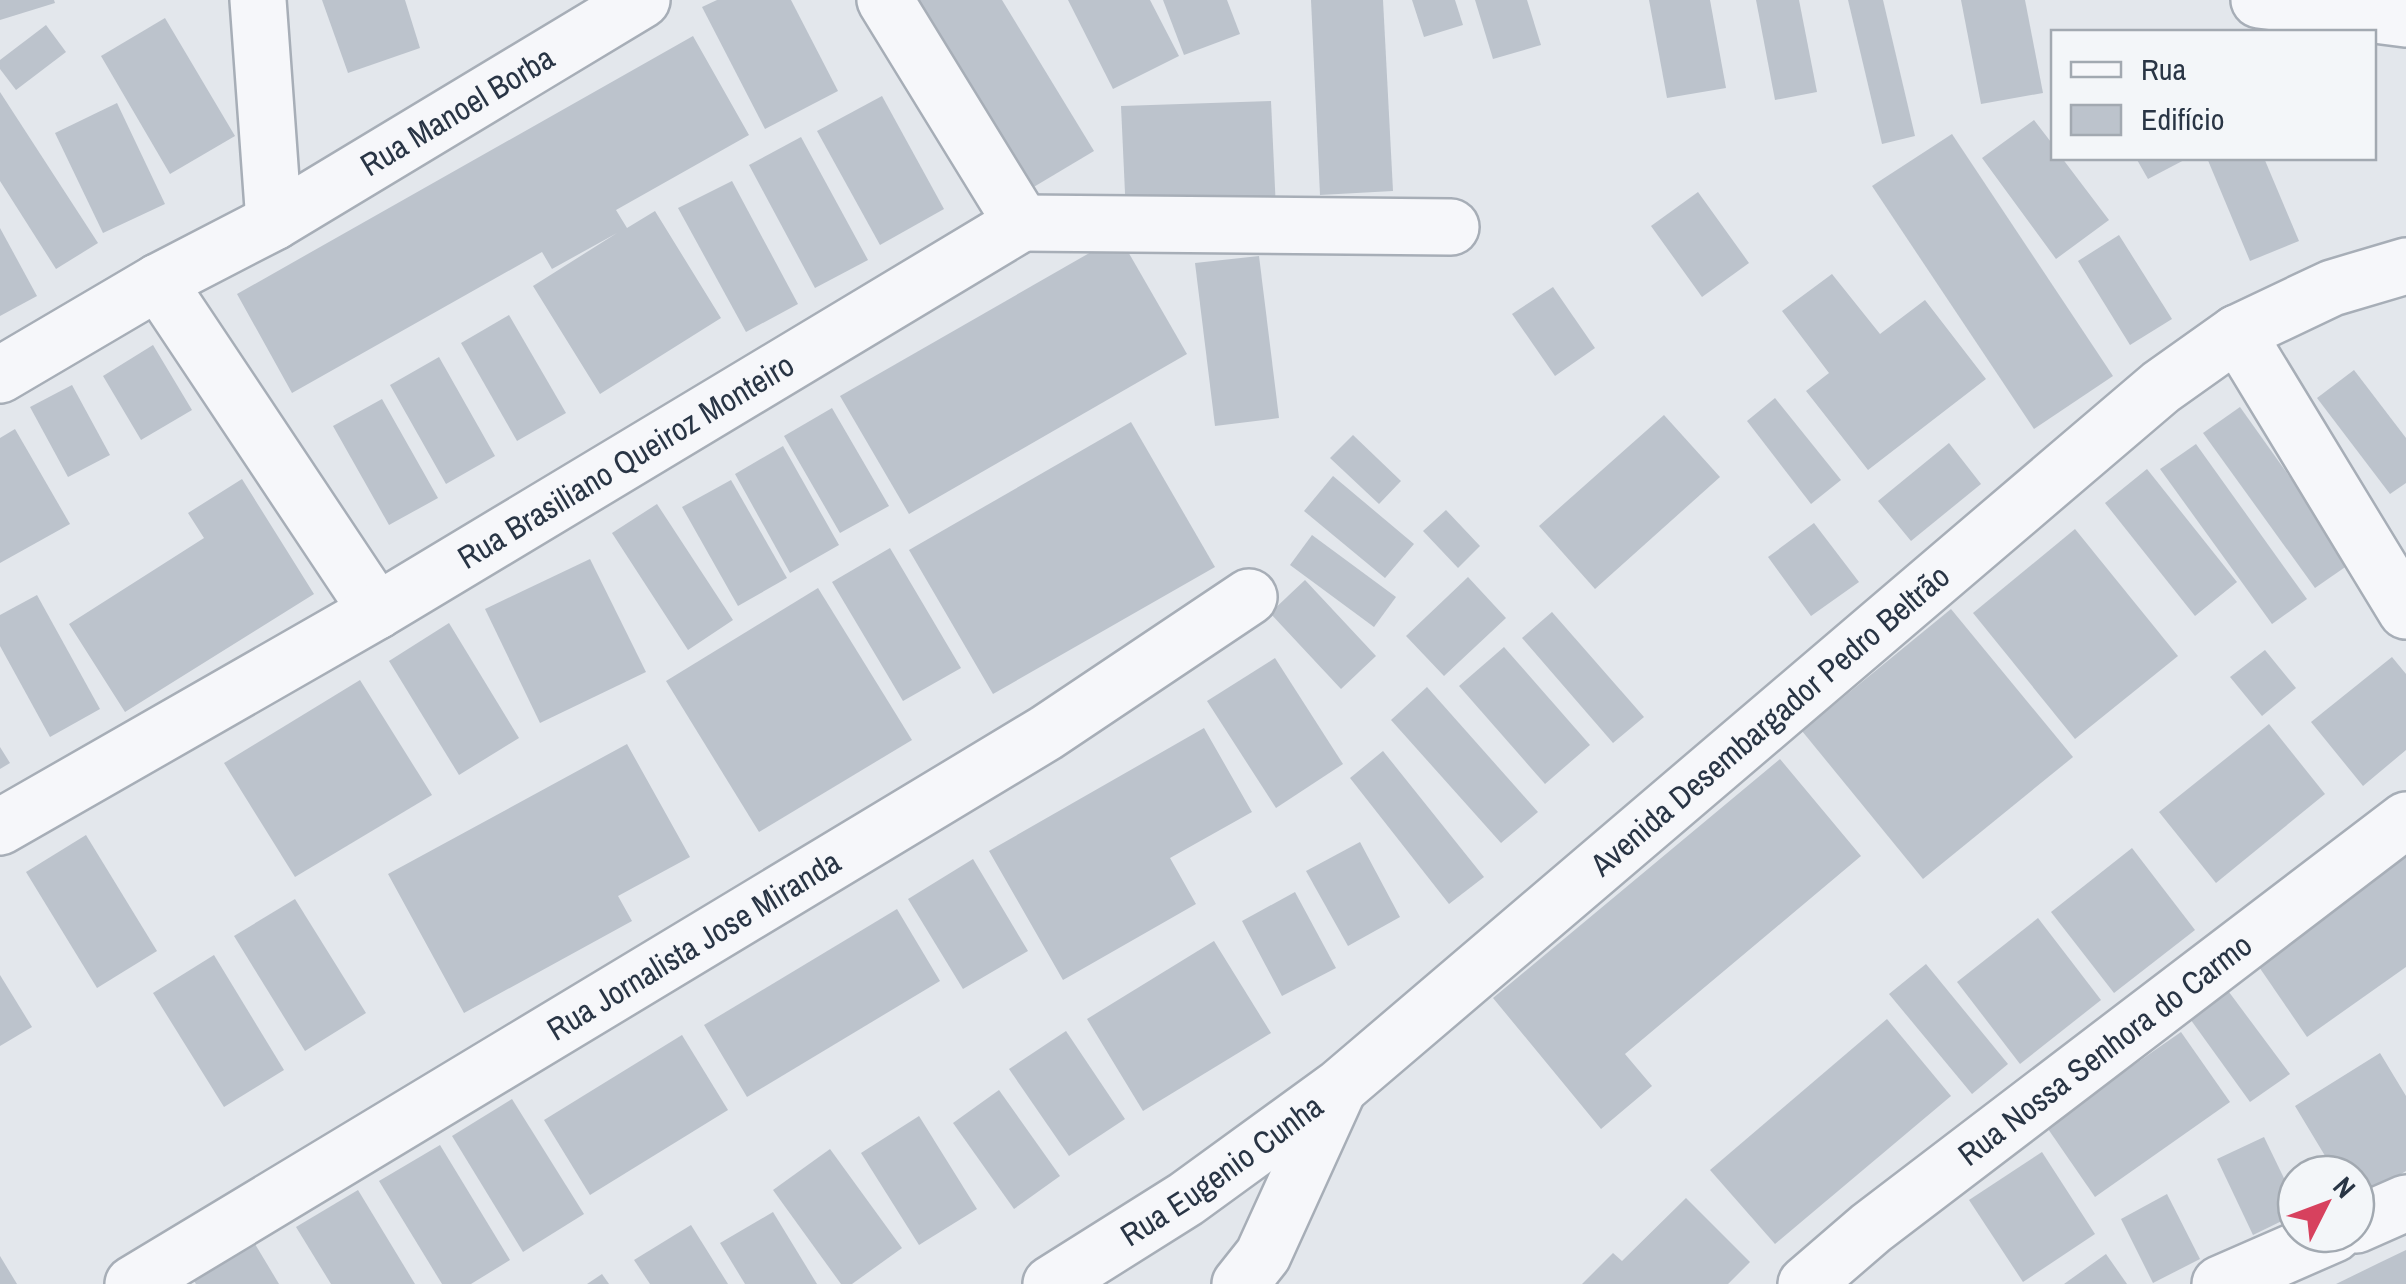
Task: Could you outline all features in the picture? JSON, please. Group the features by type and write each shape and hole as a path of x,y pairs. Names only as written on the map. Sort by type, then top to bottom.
{"street":[{"path":"258,0 274,222"},
{"name":"Rua Manoel Borba","path":"0,375 158,282 274,222 642,0"},
{"path":"885,0 1022,223 1451,227"},
{"path":"2258,0 2406,20"},
{"name":"Rua Brasiliano Queiroz Monteiro","path":"0,827 377,611 1022,223"},
{"name":"Avenida Desembargador Pedro Beltrão","path":"1240,1284 1263,1255 1340,1087 2146,400 2238,333 2332,288 2406,266"},
{"path":"158,282 377,611"},
{"path":"2238,333 2406,611"},
{"name":"Rua Jornalista Jose Miranda","path":"135,1283 1046,733 1249,597"},
{"name":"Rua Nossa Senhora do Carmo","path":"1806,1284 1871,1228 2406,820"},
{"name":"Rua Eugenio Cunha","path":"1051,1284 1186,1199 1340,1087"},
{"path":"2376,1216 2406,1203"},
{"path":"2220,1284 2288,1254"}],"building":[{"path":"0,0 54,0 55,3 0,20"},
{"path":"322,0 405,0 420,48 348,73"},
{"path":"717,0 791,0 838,91 765,129 702,7"},
{"path":"917,0 1002,0 1094,151 1032,188"},
{"path":"1068,0 1150,0 1179,56 1113,89"},
{"path":"1163,0 1227,0 1240,34 1184,55"},
{"path":"1311,0 1383,0 1393,191 1320,195"},
{"path":"1412,0 1455,0 1463,25 1424,37"},
{"path":"1475,0 1527,0 1541,45 1493,59"},
{"path":"1649,0 1710,0 1726,88 1667,98"},
{"path":"1756,0 1799,0 1817,92 1775,100"},
{"path":"1848,0 1883,0 1915,136 1882,144"},
{"path":"1961,0 2025,0 2043,93 1981,104"},
{"path":"165,18 235,136 170,174 101,56"},
{"path":"46,25 66,52 16,90 0,69 0,60"},
{"path":"693,36 749,135 616,210 627,228 655,211 721,318 600,394 533,286 617,233 552,269 542,252 292,393 237,294"},
{"path":"0,92 98,243 56,269 0,181"},
{"path":"882,96 944,209 880,245 817,131"},
{"path":"1271,101 1276,210 1126,215 1121,106"},
{"path":"117,103 165,204 103,233 55,133"},
{"path":"2034,120 2051,142 2051,160 2064,160 2109,220 2056,259 1982,158"},
{"path":"1952,134 2113,376 2034,429 1872,186"},
{"path":"801,137 868,260 815,288 749,165"},
{"path":"2137,160 2184,160 2148,179"},
{"path":"2208,160 2265,160 2299,241 2250,261"},
{"path":"732,181 798,304 746,332 678,208"},
{"path":"1698,192 1749,263 1702,297 1651,226"},
{"path":"0,228 37,296 0,316"},
{"path":"2119,235 2172,319 2130,345 2078,261"},
{"path":"1119,236 1187,354 909,514 840,396"},
{"path":"1259,256 1279,418 1215,426 1195,263"},
{"path":"1832,274 1880,334 1925,300 1986,379 1868,470 1806,391 1829,373 1782,311"},
{"path":"1553,287 1595,348 1555,376 1512,314"},
{"path":"509,315 566,413 517,441 461,343"},
{"path":"153,345 192,410 141,440 103,376"},
{"path":"439,357 495,456 446,484 390,385"},
{"path":"2354,370 2406,438 2406,483 2390,494 2317,398"},
{"path":"72,385 110,455 68,477 30,407"},
{"path":"1775,398 1841,480 1811,504 1747,421"},
{"path":"382,399 438,498 389,525 333,426"},
{"path":"2240,407 2351,563 2315,588 2203,433"},
{"path":"832,408 889,506 840,533 784,436"},
{"path":"1664,415 1720,477 1595,589 1539,526"},
{"path":"1131,422 1215,567 993,694 909,550"},
{"path":"15,429 70,524 0,563 0,438"},
{"path":"1353,435 1401,481 1379,504 1330,458"},
{"path":"1949,443 1981,484 1911,541 1878,501"},
{"path":"2196,444 2307,599 2272,624 2160,469"},
{"path":"783,446 839,545 790,573 735,474"},
{"path":"2147,469 2237,582 2195,616 2105,503"},
{"path":"1333,476 1414,544 1385,578 1304,511"},
{"path":"242,479 314,594 125,712 69,624 204,538 188,513"},
{"path":"731,480 787,578 738,606 682,507"},
{"path":"657,504 733,620 688,650 612,533"},
{"path":"1446,510 1480,546 1458,568 1423,531"},
{"path":"1814,523 1859,582 1811,616 1768,557"},
{"path":"2075,529 2178,656 2075,739 1973,613"},
{"path":"1312,535 1396,597 1374,627 1290,565"},
{"path":"890,548 961,668 903,701 832,582"},
{"path":"590,559 646,672 540,723 485,609"},
{"path":"1468,577 1506,618 1444,676 1406,636"},
{"path":"1305,580 1376,656 1341,689 1270,613"},
{"path":"818,588 912,740 759,832 666,681"},
{"path":"37,595 100,709 50,737 0,646 0,615"},
{"path":"1951,609 2073,757 1923,879 1802,731"},
{"path":"1552,612 1644,717 1613,743 1522,638"},
{"path":"449,623 519,738 459,775 389,661"},
{"path":"1504,647 1590,745 1545,784 1459,686"},
{"path":"2265,650 2296,688 2262,716 2230,677"},
{"path":"2392,657 2406,674 2406,750 2363,786 2311,722"},
{"path":"1275,658 1343,764 1276,808 1207,701"},
{"path":"360,680 432,795 295,877 224,763"},
{"path":"1427,687 1538,812 1501,843 1391,720"},
{"path":"2269,724 2325,794 2216,883 2159,812"},
{"path":"1204,728 1252,812 1170,858 1196,904 1063,980 989,851"},
{"path":"627,744 690,857 618,896 632,921 464,1013 388,874"},
{"path":"0,747 10,763 0,769"},
{"path":"1383,751 1484,877 1449,904 1350,778"},
{"path":"1780,759 1861,856 1625,1054 1652,1086 1601,1129 1493,998"},
{"path":"86,835 157,951 97,988 26,872"},
{"path":"1360,842 1400,917 1348,946 1306,871"},
{"path":"2132,848 2195,930 2114,993 2051,912"},
{"path":"2406,857 2406,967 2307,1037 2255,961"},
{"path":"973,859 1028,951 963,989 908,899"},
{"path":"1295,892 1336,968 1282,996 1242,921"},
{"path":"295,899 366,1013 305,1051 234,936"},
{"path":"897,909 940,981 747,1097 704,1025"},
{"path":"2038,918 2101,1000 2020,1064 1957,982"},
{"path":"1214,941 1271,1033 1143,1111 1087,1019"},
{"path":"214,955 284,1070 224,1107 153,993"},
{"path":"1926,964 2008,1064 1972,1094 1889,994"},
{"path":"0,975 32,1027 0,1046"},
{"path":"2226,988 2290,1074 2250,1102 2188,1016"},
{"path":"1887,1019 1951,1096 1775,1244 1710,1170"},
{"path":"1066,1031 1125,1119 1069,1156 1009,1069"},
{"path":"2181,1032 2230,1102 2095,1197 2046,1126"},
{"path":"682,1035 728,1110 590,1195 544,1120"},
{"path":"2380,1053 2406,1096 2406,1171 2376,1189 2376,1154 2324,1154 2295,1106"},
{"path":"999,1090 1060,1176 1014,1209 953,1123"},
{"path":"512,1099 584,1214 523,1252 452,1136"},
{"path":"919,1116 977,1209 919,1245 861,1153"},
{"path":"2264,1137 2276,1162 2276,1224 2253,1235 2217,1159"},
{"path":"440,1145 510,1260 471,1284 442,1284 379,1181"},
{"path":"830,1149 902,1248 852,1284 841,1284 773,1190"},
{"path":"2042,1152 2095,1234 2023,1282 1969,1200"},
{"path":"358,1190 415,1284 331,1284 296,1227"},
{"path":"2167,1194 2200,1259 2153,1283 2121,1219"},
{"path":"1686,1198 1750,1262 1728,1284 1582,1284 1613,1253 1622,1261"},
{"path":"773,1212 817,1284 745,1284 720,1243"},
{"path":"691,1225 728,1284 650,1284 634,1260"},
{"path":"255,1244 279,1284 194,1281"},
{"path":"2406,1250 2406,1284 2336,1284 2381,1262"},
{"path":"2106,1254 2127,1284 2064,1284"},
{"path":"0,1256 17,1284 0,1284"},
{"path":"602,1274 609,1284 587,1284"}]}
